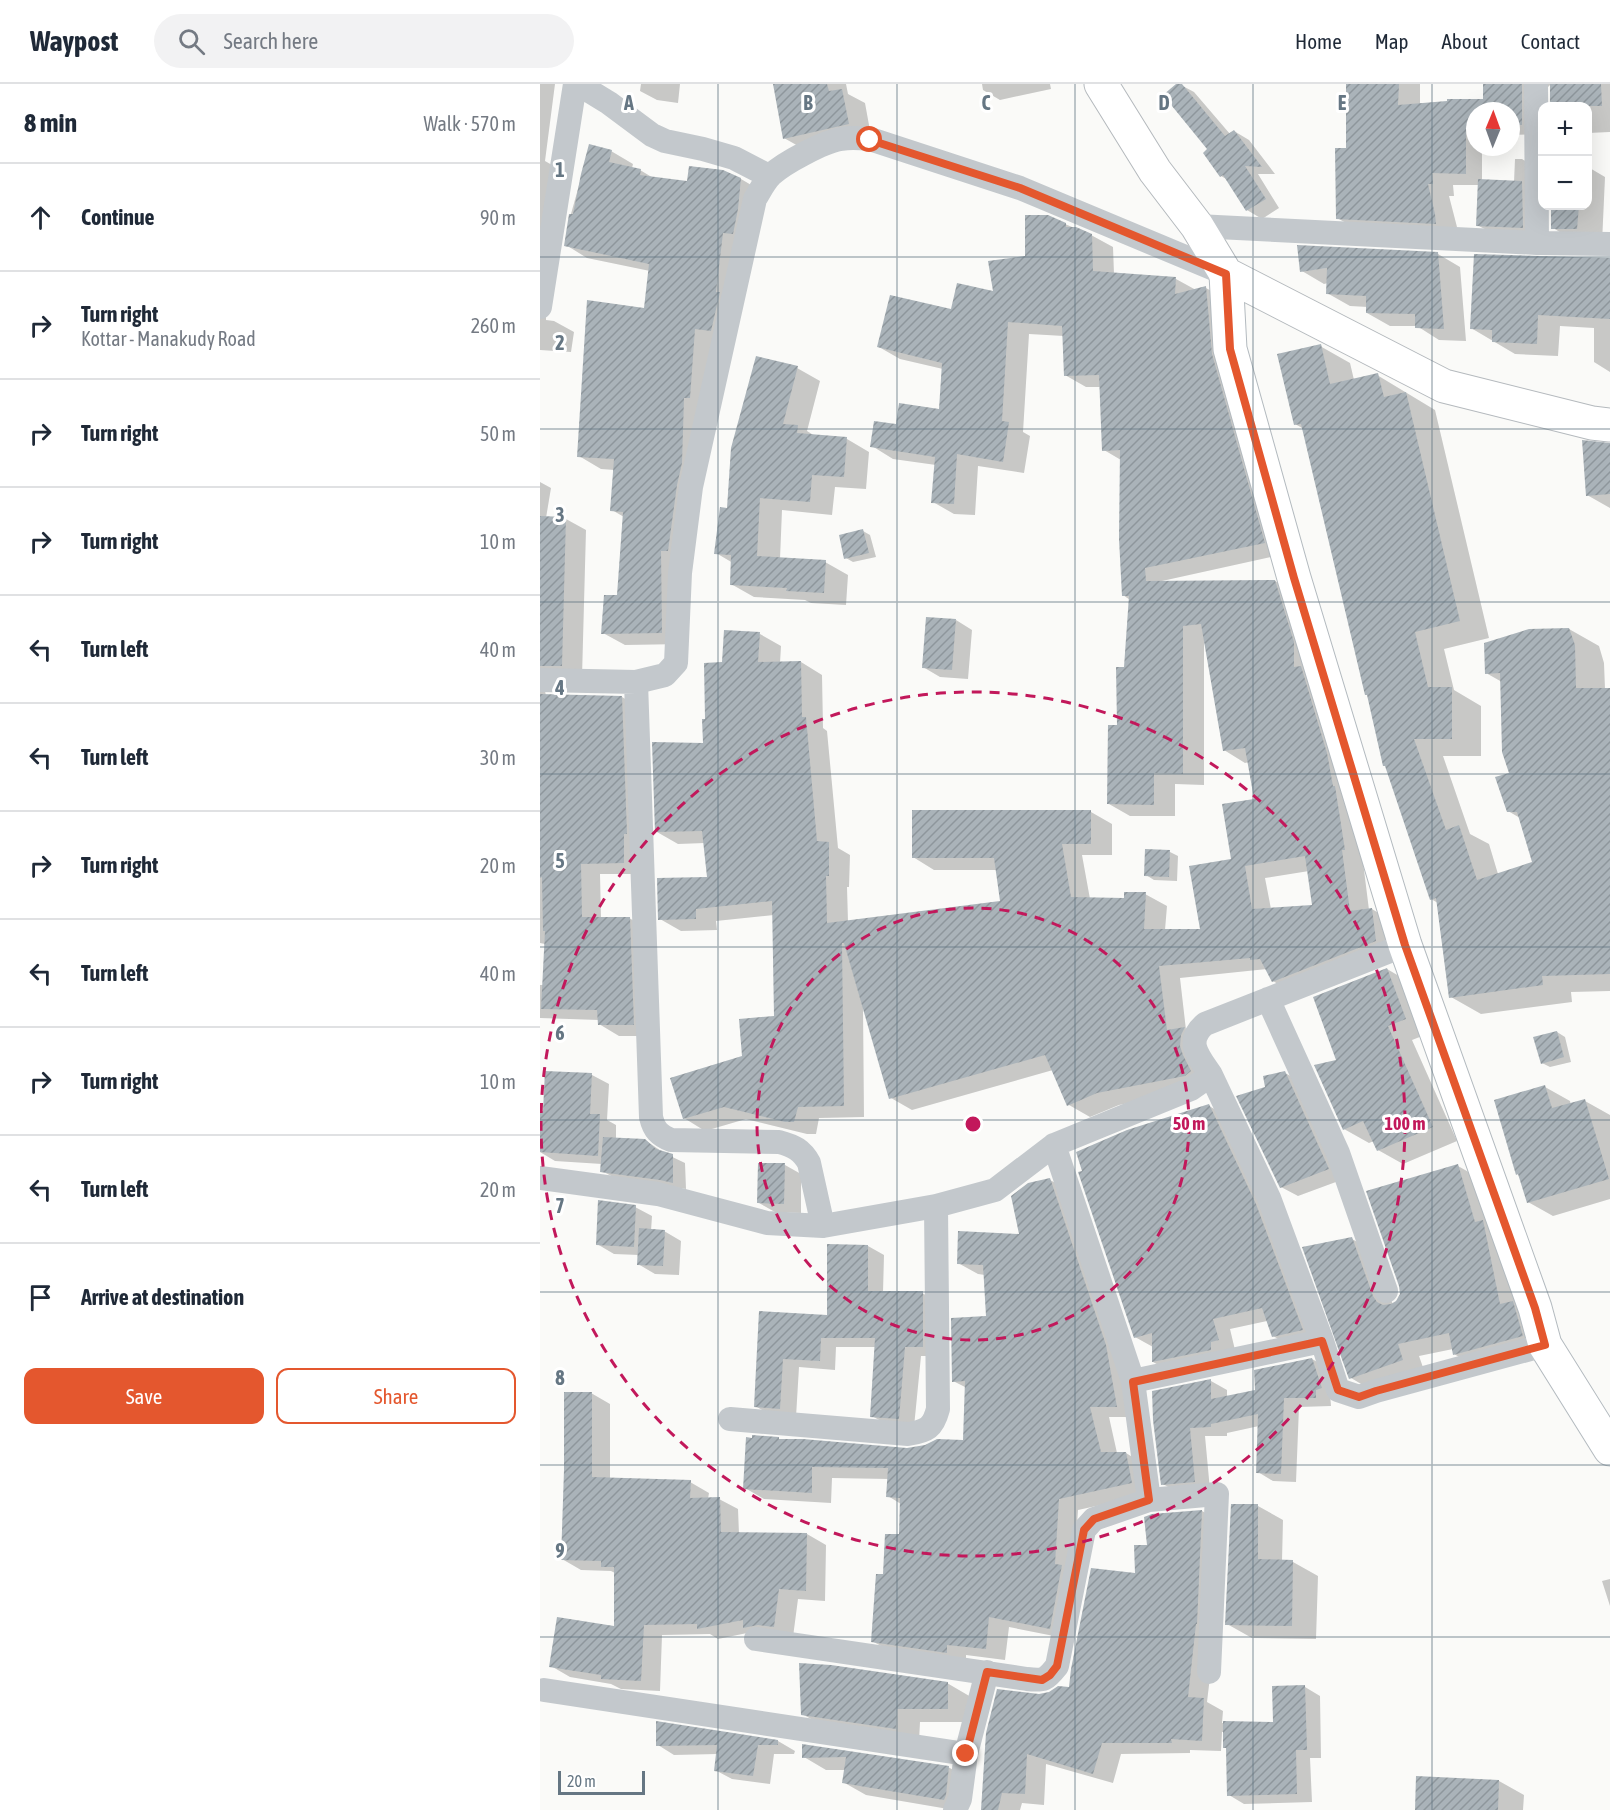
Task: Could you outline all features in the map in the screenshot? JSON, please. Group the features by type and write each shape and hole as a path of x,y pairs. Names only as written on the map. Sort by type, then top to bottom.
{"main road":[{"path":"1101,84 1155,171 1197,226 1226,274 1230,349 1294,578 1405,945 1535,1308 1545,1345 1610,1449"},
{"path":"1226,274 1444,386 1592,423 1610,425"}],"street":[{"path":"540,307 576,84 609,103 652,135 665,141 703,148 734,158 770,176"},
{"path":"1536,84 1537,243"},
{"path":"540,680 636,682 665,675 676,663 680,573 691,487 755,199 770,176 807,153 833,141 856,137 870,140 1020,188 1226,274"},
{"path":"1197,226 1537,243 1610,244"},
{"path":"636,682 653,1126 659,1135 671,1140 779,1142 794,1146 809,1163 823,1226"},
{"path":"1405,945 1204,1024 1198,1030 1194,1042 1195,1050 1211,1075 1269,1198 1338,1390 1359,1397 1545,1345"},
{"path":"1268,999 1338,1153 1386,1291"},
{"path":"540,1178 658,1194 767,1223 823,1226 936,1206 994,1190 1054,1145 1191,1089 1211,1075"},
{"path":"1054,1145 1133,1382 1149,1500"},
{"path":"730,1419 908,1434 929,1428 935,1420 938,1409 936,1206"},
{"path":"1133,1382 1322,1341"},
{"path":"756,1639 1042,1680 1050,1675 1057,1666 1084,1530 1094,1519 1149,1500 1217,1494 1209,1672"},
{"path":"955,1810 960,1799 966,1754 987,1672"},
{"path":"544,1690 966,1754"}],"building":[{"path":"773,84 827,84 829,91 842,89 849,124 783,139"},
{"path":"1176,84 1182,84 1225,136 1234,130 1262,167 1245,166 1266,199 1246,211 1223,175 1220,177 1203,153 1207,149 1163,95"},
{"path":"1346,84 1399,84 1398,105 1447,101 1447,99 1483,99 1483,84 1522,84 1522,125 1520,125 1520,102 1466,102 1466,174 1432,173 1433,184 1428,184 1436,224 1336,219 1335,148 1346,148"},
{"path":"1550,84 1601,84 1602,106 1592,106 1592,102 1550,102"},
{"path":"589,144 612,150 609,162 641,169 640,175 687,181 689,166 723,170 741,178 733,234 723,233 716,292 720,292 711,331 695,329 690,398 684,398 682,463 668,551 661,551 662,633 601,634 604,595 617,595 623,512 610,511 614,459 577,457 587,300 644,308 649,264 564,246 569,214 573,214"},
{"path":"1478,179 1522,181 1523,228 1476,226"},
{"path":"1551,210 1579,210 1577,229 1551,229"},
{"path":"1025,215 1048,215 1066,223 1066,227 1076,227 1092,234 1093,271 1176,277 1175,294 1206,286 1212,354 1265,543 1145,568 1146,581 1275,580 1294,642 1294,667 1301,666 1327,753 1333,786 1335,786 1345,850 1342,850 1350,911 1372,908 1376,941 1272,982 1260,959 1159,966 1167,1030 1185,1027 1181,1035 1180,1046 1191,1071 1185,1076 1097,1093 1067,1106 1045,1055 889,1099 844,943 842,943 844,1106 798,1107 794,1122 785,1122 724,1107 683,1119 670,1078 742,1056 739,1019 774,1016 772,901 696,909 696,919 658,920 657,878 707,877 702,831 655,832 652,742 703,743 704,663 722,662 724,630 760,632 758,662 801,661 802,717 806,717 817,841 829,842 829,876 826,876 827,923 1000,901 994,858 912,858 912,810 1091,810 1091,844 1062,844 1071,897 1124,898 1124,892 1146,892 1144,929 1200,929 1189,866 1231,859 1222,804 1254,799 1245,748 1223,751 1201,624 1183,626 1183,774 1154,773 1154,805 1107,804 1108,725 1117,725 1116,667 1124,667 1129,596 1122,596 1119,539 1120,450 1102,451 1099,375 1064,376 1062,326 1008,322 1002,421 1009,422 1003,462 957,454 954,504 931,503 935,457 870,447 874,421 896,424 899,403 939,409 942,363 877,347 890,295 951,309 957,283 993,291 988,261 1025,256","holes":["1305,856 1312,905 1252,909 1245,866"]},
{"path":"1297,245 1438,252 1444,329 1415,328 1415,314 1366,313 1366,296 1326,294 1327,268 1300,272"},
{"path":"1474,254 1610,258 1610,319 1538,315 1537,344 1492,342 1492,330 1470,329"},
{"path":"1321,344 1330,384 1378,373 1384,397 1406,392 1460,621 1415,632 1428,687 1452,687 1452,739 1414,739 1446,830 1459,825 1477,880 1532,862 1517,812 1507,812 1495,777 1509,773 1502,752 1500,673 1485,674 1484,643 1529,629 1569,628 1575,645 1576,688 1610,688 1610,974 1542,976 1543,985 1449,998 1436,898 1430,900 1385,766 1383,766 1301,424 1294,425 1277,354"},
{"path":"756,356 798,366 783,424 798,425 797,433 847,437 844,477 812,475 810,502 760,498 757,556 826,560 824,593 786,591 787,588 730,585 731,555 714,554 720,507 727,508 731,448"},
{"path":"1582,440 1610,443 1610,494 1586,496"},
{"path":"540,516 566,517 562,666 540,666"},
{"path":"863,529 869,553 844,559 839,535"},
{"path":"926,617 956,619 952,670 922,668"},
{"path":"540,694 622,696 627,834 624,834 624,863 581,864 582,917 630,917 634,1025 598,1025 597,1010 541,1009 545,931 543,931 542,877 540,878"},
{"path":"1145,849 1170,850 1169,877 1144,876"},
{"path":"1387,968 1406,1019 1388,1026 1433,1127 1377,1151 1363,1121 1343,1130 1314,1065 1336,1060 1313,997"},
{"path":"1557,1031 1564,1057 1541,1064 1533,1037"},
{"path":"545,1071 592,1073 590,1114 600,1114 598,1156 540,1152 540,1111 543,1111"},
{"path":"1285,1071 1329,1169 1280,1188 1236,1096 1265,1087 1263,1076"},
{"path":"1545,1085 1552,1108 1585,1099 1609,1179 1527,1203 1518,1174 1516,1175 1494,1100"},
{"path":"1209,1104 1256,1204 1303,1330 1272,1337 1262,1308 1213,1319 1219,1340 1211,1342 1211,1350 1152,1362 1152,1333 1134,1338 1078,1172 1082,1171 1076,1152 1127,1130"},
{"path":"603,1137 645,1139 656,1149 673,1154 673,1183 600,1172"},
{"path":"758,1163 785,1163 784,1204 757,1203"},
{"path":"1458,1164 1475,1222 1483,1220 1500,1304 1513,1301 1523,1336 1453,1355 1449,1333 1398,1344 1403,1360 1349,1379 1302,1247 1352,1237 1373,1296 1383,1305 1391,1304 1400,1294 1399,1286 1366,1191"},
{"path":"1050,1178 1106,1345 1117,1407 1090,1407 1101,1452 1126,1452 1132,1483 1059,1499 1055,1564 1062,1565 1050,1629 989,1617 986,1649 947,1645 947,1653 871,1642 876,1574 883,1574 885,1534 899,1534 900,1498 886,1497 888,1468 812,1467 812,1493 743,1489 746,1437 752,1438 752,1435 907,1448 925,1445 937,1439 963,1440 965,1381 952,1382 951,1318 986,1316 983,1265 957,1264 958,1231 1019,1234 1011,1196 1028,1183"},
{"path":"598,1200 636,1205 634,1247 596,1245"},
{"path":"639,1228 665,1230 663,1266 637,1265"},
{"path":"827,1244 868,1245 868,1291 923,1291 923,1347 905,1347 899,1419 870,1417 875,1338 821,1338 820,1361 783,1359 780,1409 754,1407 759,1311 827,1315"},
{"path":"1312,1358 1322,1388 1316,1390 1316,1398 1284,1398 1281,1474 1256,1473 1258,1414 1211,1424 1211,1427 1190,1428 1195,1482 1161,1485 1152,1391 1211,1379 1211,1399 1255,1390 1254,1370"},
{"path":"564,1392 592,1392 592,1477 691,1480 690,1498 720,1497 721,1532 807,1533 806,1591 779,1589 774,1627 758,1625 743,1628 743,1620 697,1629 697,1624 644,1625 641,1681 601,1679 601,1675 549,1667 557,1617 614,1626 614,1567 601,1567 601,1561 561,1560"},
{"path":"1231,1504 1258,1504 1258,1559 1293,1560 1292,1626 1225,1625"},
{"path":"1202,1510 1197,1624 1188,1697 1204,1698 1202,1741 1171,1739 1172,1743 1102,1743 1093,1774 1027,1754 1025,1794 1002,1793 998,1810 981,1810 986,1733 997,1689 1039,1694 1049,1692 1058,1686 1069,1687 1091,1568 1135,1573 1134,1545 1147,1545 1144,1517 1152,1514"},
{"path":"799,1663 831,1665 948,1682 948,1709 897,1709 896,1729 801,1715"},
{"path":"1305,1685 1307,1750 1296,1750 1297,1794 1227,1796 1223,1721 1273,1722 1272,1686"},
{"path":"656,1721 778,1740 778,1745 758,1745 753,1776 714,1771 717,1745 656,1746"},
{"path":"802,1744 949,1766 946,1795 944,1800 842,1783 846,1757 802,1758"},
{"path":"1416,1776 1499,1780 1498,1810 1415,1810"}],"route":[{"path":"870,140 1020,188 1226,274 1230,349 1294,578 1405,945 1535,1308 1545,1345 1359,1397 1338,1390 1322,1341 1133,1382 1149,1500 1094,1519 1084,1530 1057,1666 1050,1675 1042,1680 987,1672 966,1754"}]}
